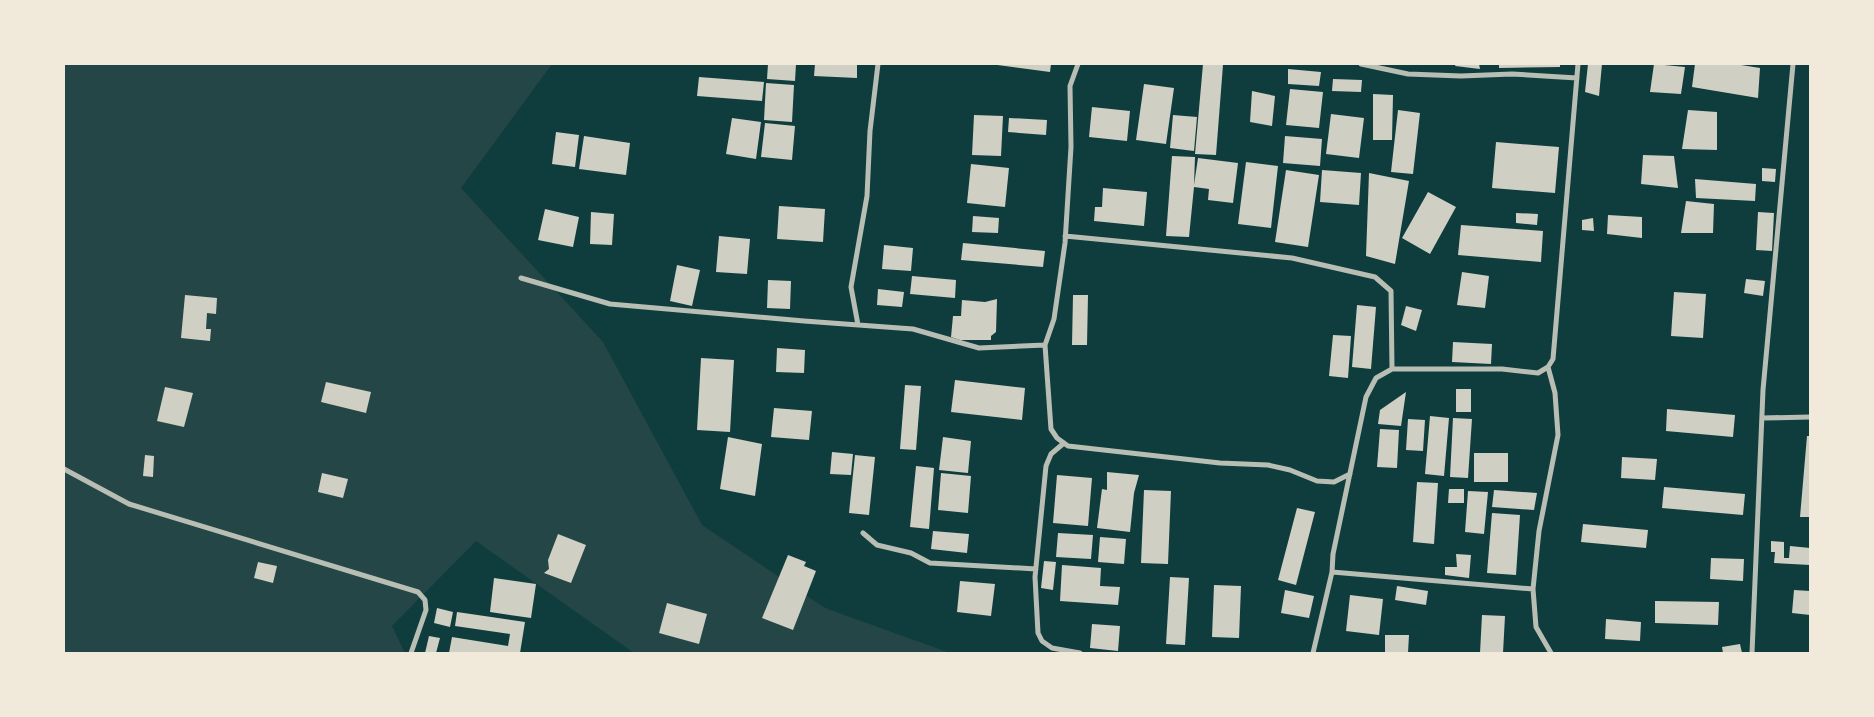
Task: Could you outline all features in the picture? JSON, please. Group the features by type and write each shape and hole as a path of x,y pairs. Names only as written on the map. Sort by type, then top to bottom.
{"street":[{"path":"858,325 851,286 867,196 870,131 878,64"},
{"path":"1078,64 1070,86 1071,147 1065,236 1054,319 1045,344 1051,429 1057,438 1068,446 1220,463 1268,465 1290,470 1317,481 1334,482 1350,474"},
{"path":"1361,64 1408,74 1461,76 1512,74 1576,78"},
{"path":"1313,653 1332,572 1332,554 1366,397 1376,378 1392,369 1502,369 1538,373 1548,368 1553,359 1578,64"},
{"path":"1752,653 1763,390 1793,64"},
{"path":"1065,236 1292,258 1375,277 1391,291 1392,369"},
{"path":"520,278 610,304 913,329 979,348 1045,344"},
{"path":"1548,368 1555,393 1558,435 1539,531 1533,589 1536,627 1551,653"},
{"path":"1762,418 1810,417"},
{"path":"1064,443 1051,454 1046,466 1036,568 1038,633 1042,641 1052,648 1080,653"},
{"path":"64,469 129,504 418,592 425,600 426,610 411,653"},
{"path":"862,533 877,544 911,553 930,563 1036,568"},
{"path":"1332,572 1533,589"}],"shaded area":[{"path":"64,64 552,64 461,188 603,342 702,525 825,608 950,653 634,653 476,541 392,626 405,653 64,653"}],"building":[{"path":"768,64 796,64 795,81 767,79"},
{"path":"815,64 857,64 857,78 814,76"},
{"path":"990,64 1051,64 1050,72"},
{"path":"1203,64 1223,65 1216,155 1195,154"},
{"path":"1456,64 1479,64 1480,69 1455,66"},
{"path":"1499,64 1560,64 1560,67 1499,68"},
{"path":"1588,64 1602,64 1599,96 1585,92"},
{"path":"1654,64 1685,67 1681,94 1650,92"},
{"path":"1695,64 1735,64 1760,68 1758,98 1692,87"},
{"path":"1288,69 1321,72 1319,86 1288,84"},
{"path":"699,77 764,82 762,101 697,96"},
{"path":"1333,79 1362,80 1361,92 1332,91"},
{"path":"766,83 794,85 792,122 764,120"},
{"path":"1144,84 1174,88 1166,144 1136,140"},
{"path":"1290,89 1323,92 1319,128 1286,125"},
{"path":"1252,91 1275,96 1272,126 1250,122"},
{"path":"1373,94 1393,95 1392,140 1373,140"},
{"path":"1092,107 1130,111 1127,141 1089,137"},
{"path":"1398,110 1420,113 1413,174 1391,172"},
{"path":"1688,110 1717,112 1717,150 1682,149"},
{"path":"1331,114 1364,118 1359,158 1326,154"},
{"path":"974,115 1003,116 1001,156 972,155"},
{"path":"1173,115 1197,117 1194,151 1170,148"},
{"path":"732,118 761,122 756,159 726,154"},
{"path":"1009,118 1047,120 1046,135 1008,132"},
{"path":"765,123 795,126 792,160 761,157"},
{"path":"556,132 579,135 575,167 552,164"},
{"path":"584,136 630,143 626,175 579,169"},
{"path":"1285,136 1322,139 1320,166 1283,163"},
{"path":"1496,142 1559,147 1555,193 1492,188"},
{"path":"1643,155 1674,156 1678,188 1641,184"},
{"path":"1172,156 1195,157 1194,185 1198,158 1238,163 1233,203 1208,200 1209,189 1194,187 1189,237 1166,236"},
{"path":"1246,162 1278,166 1271,228 1238,224"},
{"path":"971,164 1009,168 1005,207 967,203"},
{"path":"1762,168 1776,169 1775,182 1762,181"},
{"path":"1286,170 1319,175 1308,247 1275,242"},
{"path":"1322,170 1361,173 1359,205 1320,202"},
{"path":"1369,173 1409,181 1395,264 1366,256"},
{"path":"1695,179 1756,184 1755,201 1696,198"},
{"path":"1103,188 1147,192 1144,226 1094,221 1095,207 1102,207"},
{"path":"1428,192 1456,207 1430,254 1402,238"},
{"path":"1686,201 1714,204 1713,233 1681,233"},
{"path":"779,206 825,209 823,242 777,239"},
{"path":"545,209 579,217 573,247 538,240"},
{"path":"591,212 614,214 612,245 590,244"},
{"path":"1758,212 1774,213 1772,251 1756,250"},
{"path":"1516,213 1538,214 1537,225 1516,223"},
{"path":"1608,215 1642,217 1642,238 1607,234"},
{"path":"973,216 999,218 998,233 972,232"},
{"path":"1593,218 1594,231 1582,230 1582,220"},
{"path":"1461,225 1543,231 1541,262 1458,255"},
{"path":"719,236 750,239 747,274 716,272"},
{"path":"963,243 1045,251 1043,267 961,260"},
{"path":"884,245 913,248 911,271 882,269"},
{"path":"677,265 700,270 692,306 670,301"},
{"path":"1462,272 1489,276 1485,308 1457,305"},
{"path":"912,276 956,280 955,298 910,294"},
{"path":"1746,279 1765,281 1763,296 1744,293"},
{"path":"768,280 791,281 790,309 767,308"},
{"path":"878,289 904,292 902,307 877,305"},
{"path":"1674,292 1706,294 1703,338 1671,336"},
{"path":"185,295 217,298 216,314 207,313 206,329 211,329 210,341 181,338"},
{"path":"1073,295 1088,295 1087,345 1072,345"},
{"path":"997,299 996,332 991,336 991,340 960,340 951,337 953,316 961,316 962,300 985,302"},
{"path":"1357,305 1376,307 1371,369 1352,367"},
{"path":"1406,306 1422,310 1416,331 1401,325"},
{"path":"1333,335 1351,336 1348,378 1329,376"},
{"path":"1453,342 1492,344 1491,364 1452,362"},
{"path":"777,348 805,350 804,373 776,372"},
{"path":"701,358 734,360 730,432 697,430"},
{"path":"955,380 1025,388 1022,420 951,412"},
{"path":"326,382 371,392 366,413 321,402"},
{"path":"905,385 921,386 916,450 900,449"},
{"path":"165,387 193,393 184,427 157,421"},
{"path":"1456,389 1471,389 1471,412 1456,412"},
{"path":"1406,392 1401,426 1378,424 1380,410"},
{"path":"774,408 812,411 809,440 771,437"},
{"path":"1667,409 1735,415 1733,437 1666,431"},
{"path":"1430,416 1449,418 1444,476 1425,474"},
{"path":"1453,418 1472,419 1468,478 1450,477"},
{"path":"1408,419 1425,420 1423,451 1406,450"},
{"path":"1380,429 1399,430 1397,468 1377,467"},
{"path":"1807,436 1810,436 1810,517 1800,517"},
{"path":"728,437 762,444 755,496 720,489"},
{"path":"943,437 971,441 968,473 939,470"},
{"path":"832,452 853,454 851,475 830,474"},
{"path":"1474,453 1508,453 1508,482 1474,482"},
{"path":"145,455 154,456 153,477 143,476"},
{"path":"855,455 875,457 869,515 849,513"},
{"path":"1622,457 1657,459 1655,480 1621,478"},
{"path":"916,466 934,468 929,529 910,527"},
{"path":"1107,472 1139,475 1134,493 1130,532 1097,528 1102,489 1107,490"},
{"path":"322,473 348,479 343,498 318,492"},
{"path":"941,473 971,476 968,513 938,510"},
{"path":"1057,475 1092,478 1088,526 1053,523"},
{"path":"1417,482 1438,483 1434,544 1413,542"},
{"path":"1664,487 1745,494 1743,515 1662,508"},
{"path":"1449,489 1464,489 1464,503 1448,503"},
{"path":"1144,490 1171,491 1168,564 1141,563"},
{"path":"1494,490 1537,493 1534,510 1492,507"},
{"path":"1468,491 1488,492 1484,534 1465,532"},
{"path":"1297,508 1315,512 1296,585 1278,580"},
{"path":"1492,513 1520,515 1516,575 1487,573"},
{"path":"1583,524 1648,530 1646,548 1581,542"},
{"path":"933,531 969,534 967,553 931,549"},
{"path":"1058,533 1093,535 1091,559 1056,557"},
{"path":"558,534 586,545 571,583 544,573 549,569 548,560"},
{"path":"1100,537 1126,539 1124,564 1098,562"},
{"path":"1771,541 1784,542 1784,558 1789,558 1790,546 1810,548 1810,565 1774,563 1775,552 1771,552"},
{"path":"1456,554 1471,555 1469,578 1445,575 1445,567 1457,567"},
{"path":"788,555 806,562 804,566 816,571 793,630 762,618"},
{"path":"1711,558 1744,559 1743,581 1710,579"},
{"path":"1044,561 1056,562 1053,590 1041,588"},
{"path":"258,562 277,566 273,583 254,578"},
{"path":"1062,565 1101,568 1100,586 1120,587 1118,605 1060,601"},
{"path":"1170,577 1189,578 1185,645 1166,644"},
{"path":"494,578 536,584 531,618 490,612"},
{"path":"960,581 995,584 991,616 957,612"},
{"path":"1214,585 1241,586 1239,638 1212,637"},
{"path":"1397,586 1428,591 1426,605 1395,600"},
{"path":"1285,590 1314,596 1309,618 1281,613"},
{"path":"1794,590 1810,591 1810,615 1792,613"},
{"path":"1350,595 1383,599 1379,635 1346,631"},
{"path":"1655,601 1719,602 1718,625 1655,623"},
{"path":"667,603 707,614 699,644 659,633"},
{"path":"437,608 453,612 450,627 434,623"},
{"path":"457,612 525,622 520,653 449,653 452,637 508,646 510,634 455,626"},
{"path":"1482,615 1505,616 1503,653 1480,653"},
{"path":"1606,619 1641,622 1640,641 1605,639"},
{"path":"1092,624 1120,626 1118,651 1090,648"},
{"path":"1385,635 1409,635 1408,653 1385,653"},
{"path":"429,636 440,638 436,653 425,653"},
{"path":"1740,644 1742,653 1723,653 1722,647"}]}
